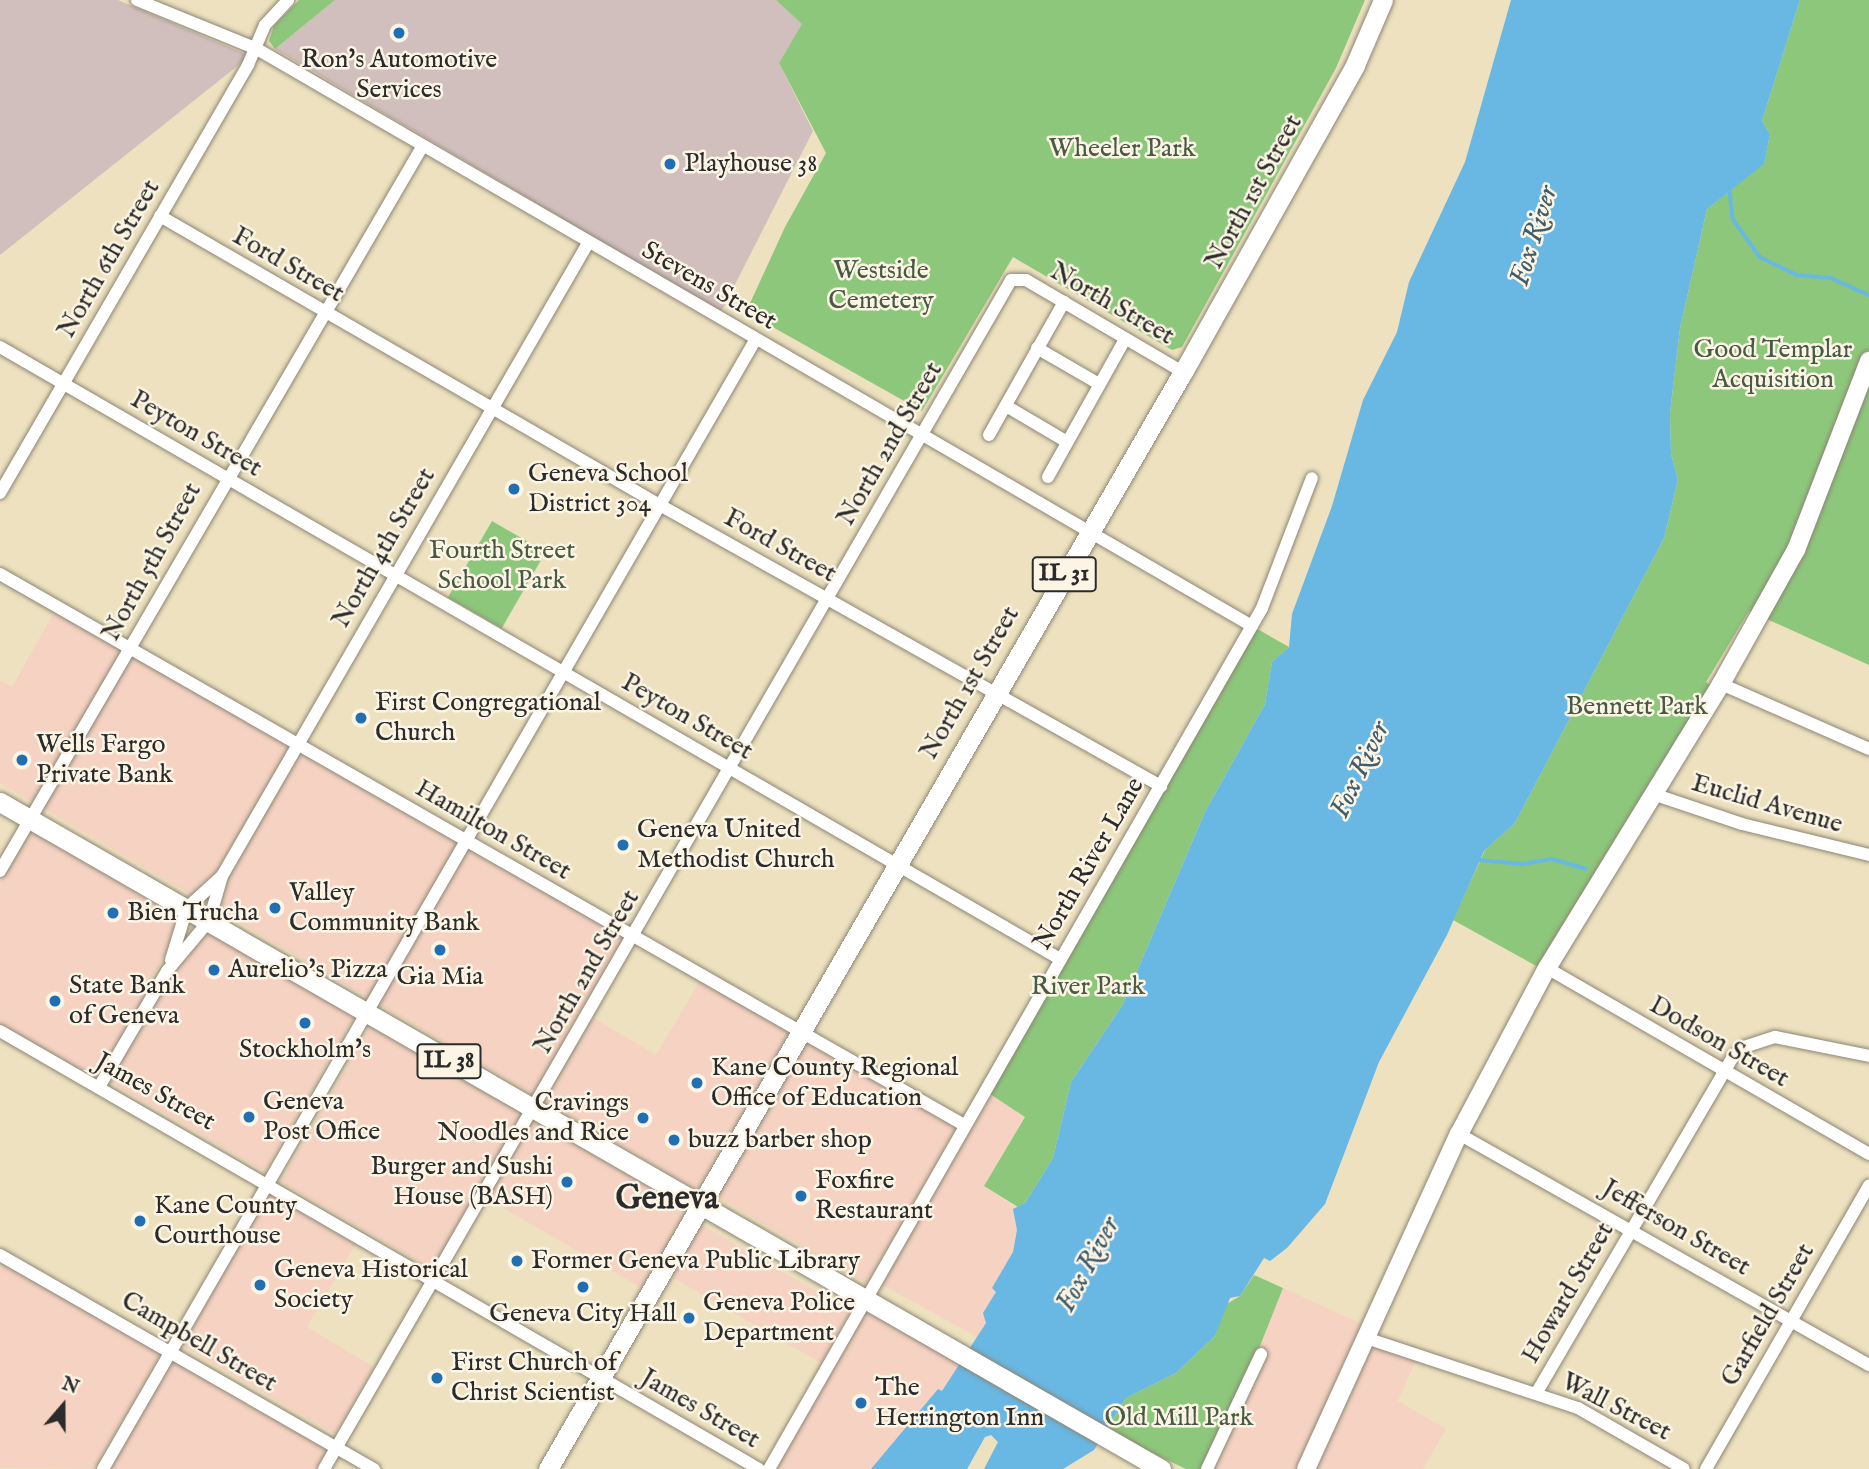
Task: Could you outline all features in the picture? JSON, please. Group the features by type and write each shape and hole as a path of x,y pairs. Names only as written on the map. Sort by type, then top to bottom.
{"main road":[{"name":"North 1st Street","path":"699,1206 1183,372 1355,65 1383,0"},
{"path":"1306,1469 1459,1134 1547,968 1721,684 1796,550 1869,361"},
{"name":"IL 38","path":"0,802 1161,1469"},
{"name":"IL 31","path":"548,1469 699,1206"}],"street":[{"name":"Stevens Street","path":"137,0 257,49 588,243 923,432 1252,626"},
{"name":"North 6th Street","path":"0,493 257,49 265,25 288,0"},
{"name":"North 5th Street","path":"0,871 226,477 422,147"},
{"name":"Ford Street","path":"160,216 658,505 1161,786"},
{"name":"North 4th Street","path":"209,921 222,876 588,243"},
{"name":"North Street","path":"1017,278 1064,302 1183,372"},
{"name":"North 2nd Street","path":"324,1469 634,937 1011,280 1017,278"},
{"path":"989,435 1064,302"},
{"path":"103,1469 364,1012 756,339"},
{"path":"1048,477 1125,339"},
{"name":"Peyton Street","path":"0,347 1060,959"},
{"path":"1037,348 1099,384"},
{"path":"1006,406 1066,442"},
{"name":"North River Lane","path":"769,1469 1252,626 1312,478"},
{"name":"Hamilton Street","path":"0,574 964,1125"},
{"path":"1721,684 1869,749"},
{"name":"Euclid Avenue","path":"1653,794 1742,824 1869,855"},
{"name":"North 4th Street","path":"187,908 222,876"},
{"path":"167,971 187,908"},
{"path":"99,1087 167,971 209,921"},
{"name":"Dodson Street","path":"1547,968 1869,1154"},
{"name":"James Street","path":"0,1031 268,1182 433,1282 760,1469"},
{"name":"Howard Street","path":"1537,1392 1723,1070 1744,1047 1775,1037 1869,1056"},
{"name":"Jefferson Street","path":"1459,1134 1631,1227 1869,1365"},
{"name":"Garfield Street","path":"1706,1469 1869,1185"},
{"name":"Campbell Street","path":"1,1257 374,1469"},
{"name":"Wall Street","path":"1366,1338 1537,1392 1578,1408 1684,1469"},
{"path":"1207,1469 1261,1354"}],"shaded area":[{"path":"0,0 118,0 250,56 0,255"},
{"path":"335,0 776,0 803,24 779,63 813,131 721,312 275,49"},
{"path":"56,609 625,938 582,1011 656,1055 700,981 790,1033 697,1190 0,783 0,681 12,687"},
{"path":"30,831 185,921 142,994 147,998 97,1082 0,1027 0,883"},
{"path":"198,925 355,1016 265,1171 108,1081"},
{"path":"371,1025 523,1113 433,1270 280,1182"},
{"path":"806,1038 958,1126 867,1283 715,1196"},
{"path":"992,1095 1025,1116 984,1186 1046,1229 979,1338 879,1283"},
{"path":"533,1120 688,1210 643,1288 488,1199"},
{"path":"270,1192 357,1242 307,1327 374,1367 335,1434 180,1344"},
{"path":"700,1224 851,1311 821,1363 670,1276"},
{"path":"5,1261 162,1351 94,1469 0,1468 0,1270"},
{"path":"1283,1288 1368,1327 1296,1469 1203,1469 1241,1394"},
{"path":"866,1304 964,1360 942,1392 938,1389 871,1469 772,1469"},
{"path":"1374,1343 1417,1357 1398,1401 1446,1429 1423,1469 1316,1469"},
{"path":"174,1356 330,1446 317,1469 109,1469"}],"green space":[{"path":"299,0 335,0 275,49 269,41 274,26"},
{"name":"Wheeler Park","path":"776,0 1365,0 1336,68 1182,347 1172,350 1013,257 922,411 746,312 785,227 826,153 779,63 802,24"},
{"path":"1800,0 1869,0 1869,665 1749,611 1706,682 1713,687 1540,968 1453,920 1485,850 1515,823 1664,538 1678,480 1671,454 1670,413 1680,328 1707,209 1764,163 1770,134 1762,121"},
{"name":"Fourth Street School Park","path":"492,521 546,552 502,628 448,597"},
{"name":"River Park","path":"1252,626 1289,647 1272,662 1265,704 1205,812 1123,1004 1071,1082 1053,1158 1025,1203 1018,1207 984,1186 1025,1117 984,1090"},
{"name":"Old Mill Park","path":"1254,1275 1283,1288 1241,1394 1203,1469 1186,1469 1106,1431 1126,1398 1176,1373 1215,1336 1225,1305 1240,1296"}],"water":[{"name":"Fox River","path":"1511,0 1800,0 1762,121 1770,134 1764,164 1707,209 1680,328 1670,413 1671,454 1678,480 1664,538 1515,823 1484,851 1447,935 1379,1062 1325,1204 1287,1248 1270,1261 1264,1258 1240,1296 1230,1298 1215,1336 1176,1373 1126,1398 1094,1450 1063,1469 984,1469 998,1442 991,1435 985,1437 967,1469 871,1469 938,1389 942,1391 986,1323 983,1313 996,1292 992,1288 1013,1252 1017,1230 1013,1209 1025,1203 1053,1158 1071,1082 1123,1004 1205,812 1265,704 1272,662 1289,647 1292,614 1332,506 1363,400 1397,332 1409,282 1465,162"}],"waterway":[{"path":"1726,189 1730,191 1733,219 1760,257 1797,275 1831,278 1869,295"},
{"path":"1480,860 1523,864 1552,859 1586,869"}],"place":[{"name":"Ron's Automotive Services","path":"399,33"},
{"name":"Playhouse 38","path":"670,164"},
{"name":"Geneva School District 304","path":"514,489"},
{"name":"First Congregational Church","path":"361,718"},
{"name":"Wells Fargo Private Bank","path":"22,760"},
{"name":"Geneva United Methodist Church","path":"623,845"},
{"name":"Valley Community Bank","path":"275,908"},
{"name":"Bien Trucha","path":"113,913"},
{"name":"Gia Mia","path":"440,950"},
{"name":"Aurelio's Pizza","path":"214,970"},
{"name":"State Bank of Geneva","path":"55,1001"},
{"name":"Stockholm's","path":"305,1023"},
{"name":"Kane County Regional Office of Education","path":"697,1083"},
{"name":"Geneva Post Office","path":"249,1117"},
{"name":"Cravings Noodles and Rice","path":"643,1118"},
{"name":"buzz barber shop","path":"674,1140"},
{"name":"Burger and Sushi House (BASH)","path":"567,1182"},
{"name":"Foxfire Restaurant","path":"801,1196"},
{"name":"Kane County Courthouse","path":"140,1221"},
{"name":"Former Geneva Public Library","path":"517,1261"},
{"name":"Geneva Historical Society","path":"260,1285"},
{"name":"Geneva City Hall","path":"583,1287"},
{"name":"Geneva Police Department","path":"689,1318"},
{"name":"First Church of Christ Scientist","path":"437,1378"},
{"name":"The Herrington Inn","path":"861,1403"}],"district":[{"name":"Geneva","path":"667,1200"}],"park label":[{"name":"Westside Cemetery","path":"881,286"},
{"name":"Good Templar Acquisition","path":"1773,365"},
{"name":"Bennett Park","path":"1637,707"}]}
